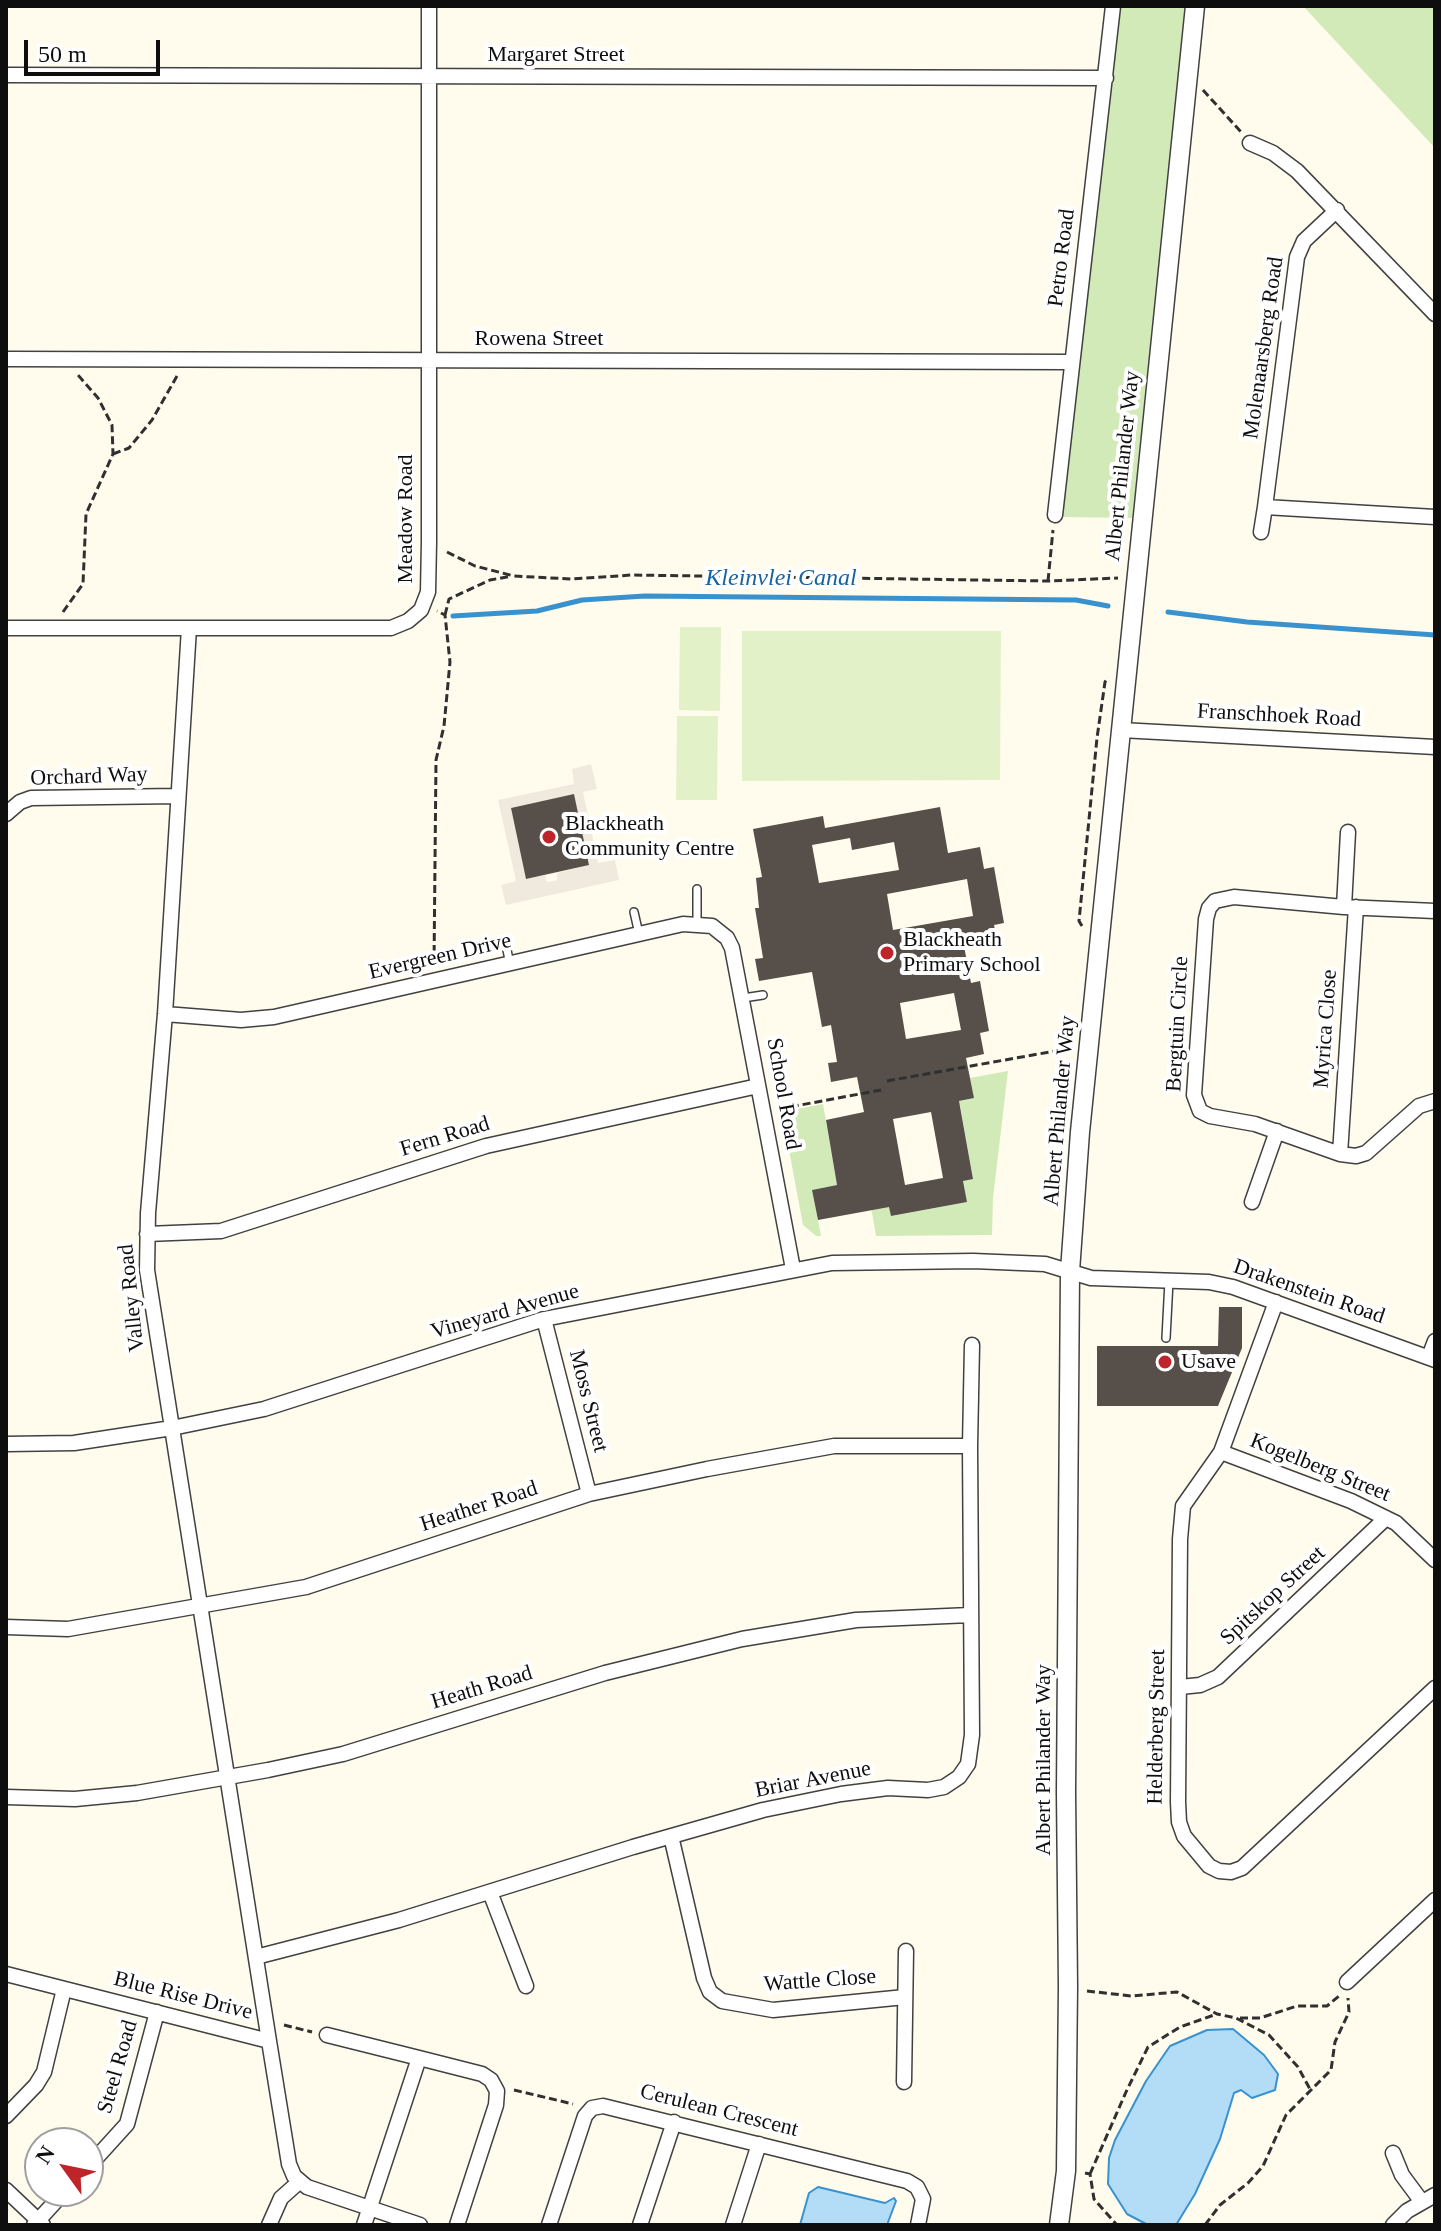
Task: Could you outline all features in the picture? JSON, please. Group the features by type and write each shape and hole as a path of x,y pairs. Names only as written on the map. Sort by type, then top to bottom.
{"street":[{"name":"Meadow Road","path":"6,628 391,628 408,621 425,605 429,542 429,6"},
{"name":"Petro Road","path":"1055,515 1113,6"},
{"name":"Albert Philander Way","path":"1059,2225 1066,2171 1070,1271 1080,1132 1130,629 1128,584 1195,6"},
{"name":"Margaret Street","path":"6,75 1106,78"},
{"path":"1250,143 1273,153 1297,171 1435,314"},
{"name":"Molenaarsberg Road","path":"1261,532 1297,257 1304,241 1337,210"},
{"name":"Rowena Street","path":"6,359 1071,362"},
{"path":"1265,507 1435,517"},
{"name":"Valley Road","path":"189,628 147,1270 269,2041"},
{"name":"Franschhoek Road","path":"1121,730 1435,747"},
{"name":"Orchard Way","path":"6,814 20,802 31,798 178,796"},
{"name":"Myrica Close","path":"1340,1154 1350,907 1348,832"},
{"name":"Bergtuin Circle","path":"1340,1154 1249,1122 1210,1116 1200,1111 1195,1102 1207,913 1215,901 1227,898 1435,911"},
{"name":"Evergreen Drive","path":"165,1014 256,1019 697,923"},
{"name":"School Road","path":"697,923 721,931 732,948 793,1269"},
{"name":"Fern Road","path":"147,1234 221,1231 246,1225 486,1146 758,1086"},
{"path":"1340,1154 1356,1156 1366,1153 1412,1111 1435,1101"},
{"path":"1252,1202 1277,1131"},
{"name":"Vineyard Avenue","path":"6,1444 74,1443 172,1428 264,1409 544,1319 793,1269 832,1263 973,1261 1045,1264 1070,1271"},
{"name":"Drakenstein Road","path":"1070,1271 1091,1278 1209,1282 1276,1302 1432,1358"},
{"name":"Helderberg Street","path":"1276,1302 1221,1452 1183,1506 1180,1539 1179,1822 1194,1850 1209,1866 1219,1871 1231,1872 1242,1868 1435,1688"},
{"name":"Moss Street","path":"544,1319 589,1494"},
{"path":"1432,1358 1435,1341"},
{"name":"Briar Avenue","path":"256,1957 328,1940 763,1810 888,1788 928,1790 944,1787 959,1777 968,1764 972,1735 972,1345"},
{"name":"Heather Road","path":"6,1627 68,1629 306,1587 589,1494 834,1446 970,1446"},
{"name":"Kogelberg Street","path":"1221,1452 1351,1501 1396,1523 1435,1560"},
{"name":"Spitskop Street","path":"1180,1687 1200,1685 1218,1677 1386,1518"},
{"name":"Heath Road","path":"6,1797 75,1799 137,1793 228,1777 343,1754 605,1673 742,1639 856,1620 970,1615"},
{"name":"Wattle Close","path":"671,1836 704,1978 710,1992 722,2001 773,2010 905,1997"},
{"path":"490,1892 526,1986"},
{"path":"1347,1982 1435,1900"},
{"name":"Wattle Close","path":"904,2082 906,1951"},
{"name":"Blue Rise Drive","path":"6,1974 269,2041 289,2164 299,2182"},
{"path":"6,2116 36,2085 44,2072 64,1989"},
{"name":"Steel Road","path":"104,2150 130,2117 157,2012"},
{"path":"327,2035 482,2074 495,2085 496,2105 457,2225"},
{"path":"364,2225 419,2058"},
{"name":"Cerulean Crescent","path":"592,2108 609,2107 674,2122 912,2183 923,2199 918,2225"},
{"path":"549,2225 583,2120 592,2108"},
{"path":"640,2225 674,2122"},
{"path":"733,2225 759,2144"},
{"path":"1393,2153 1402,2175 1429,2198 1407,2211 1393,2225"},
{"path":"269,2225 281,2198 299,2182 316,2191 420,2225"},
{"path":"6,2190 38,2223 52,2207"}],"lane":[{"path":"697,889 697,923"},
{"path":"634,912 639,935"},
{"path":"505,941 510,964"},
{"path":"743,998 763,995"},
{"path":"1166,1338 1169,1281"}],"path":[{"path":"1200,88 1250,143"},
{"path":"51,628 83,584 86,514 113,454 112,425 98,398 74,371 74,360"},
{"path":"113,454 129,448 152,420 179,373 181,360"},
{"path":"1048,581 1055,515"},
{"path":"429,542 475,566 514,576 571,579 632,575 1128,584"},
{"path":"436,981 433,962 436,760 444,726 450,662 445,615 449,599 490,580 514,576"},
{"path":"425,605 445,615"},
{"path":"887,1081 1072,1048"},
{"path":"763,1112 881,1090"},
{"path":"1082,1990 1131,1996 1177,1992 1217,2014 1260,2018 1297,2006 1327,2006 1338,1998 1347,1982"},
{"path":"1205,2225 1220,2205 1248,2183 1263,2166 1286,2115 1331,2070 1335,2042 1349,2012 1347,1982"},
{"path":"1117,2225 1094,2199 1087,2174 1148,2047 1180,2027 1217,2014"},
{"path":"1236,2018 1269,2035 1298,2067 1311,2091"},
{"path":"276,2024 327,2035"},
{"path":"495,2085 592,2108"}],"green space":[{"path":"1119,6 1188,6 1133,518 1061,517"},
{"path":"1303,6 1435,6 1435,148"},
{"path":"680,627 721,627 720,711 679,710"},
{"path":"742,631 1001,631 1000,780 742,781"},
{"path":"677,716 718,716 717,800 676,800"},
{"path":"1008,1071 993,1198 992,1235 876,1236 869,1195 887,1195 892,1216 967,1202 963,1181 973,1178 960,1105 956,1102 974,1098 970,1078"},
{"path":"823,1104 837,1185 812,1190 821,1236 816,1236 803,1225 782,1112"}],"shaded area":[{"path":"591,764 597,789 583,792 598,863 615,860 619,880 506,905 501,885 516,881 498,800 574,784 572,769","holes":["574,794 589,865 557,873 557,880 547,882 545,875 526,879 511,808"]}],"water":[{"path":"1233,2029 1264,2055 1278,2074 1275,2090 1252,2098 1241,2090 1234,2093 1220,2139 1195,2194 1176,2225 1148,2225 1127,2214 1108,2184 1109,2158 1115,2140 1146,2081 1170,2046 1207,2030"},
{"path":"818,2187 885,2203 894,2198 896,2201 887,2225 800,2225 809,2193"}],"building":[{"path":"574,794 589,865 526,879 511,808"},
{"path":"940,807 948,853 980,847 984,869 994,867 1004,923 994,925 997,940 964,946 971,983 980,981 989,1031 980,1033 984,1054 966,1058 974,1098 959,1101 973,1179 963,1181 967,1202 891,1216 889,1207 818,1220 812,1190 837,1185 826,1120 864,1112 857,1077 831,1082 828,1063 837,1062 831,1025 822,1027 812,972 759,981 755,959 763,958 755,908 759,908 756,878 762,877 753,829 823,816 825,828","holes":["850,838 852,850 894,842 899,870 819,883 812,845","967,879 973,916 893,930 887,894","954,993 961,1030 906,1039 900,1003","931,1112 943,1178 905,1185 893,1119"]},
{"path":"1219,1307 1242,1307 1242,1348 1218,1406 1097,1406 1097,1346 1218,1346"}],"waterway":[{"name":"Kleinvlei Canal","path":"453,616 537,611 582,600 645,596 1076,600 1108,606"},
{"name":"Kleinvlei Canal","path":"1168,612 1247,622 1435,635"}],"place":[{"name":"Blackheath Community Centre","path":"549,837"},
{"name":"Blackheath Primary School","path":"887,953"},
{"name":"Usave","path":"1165,1362"}]}
